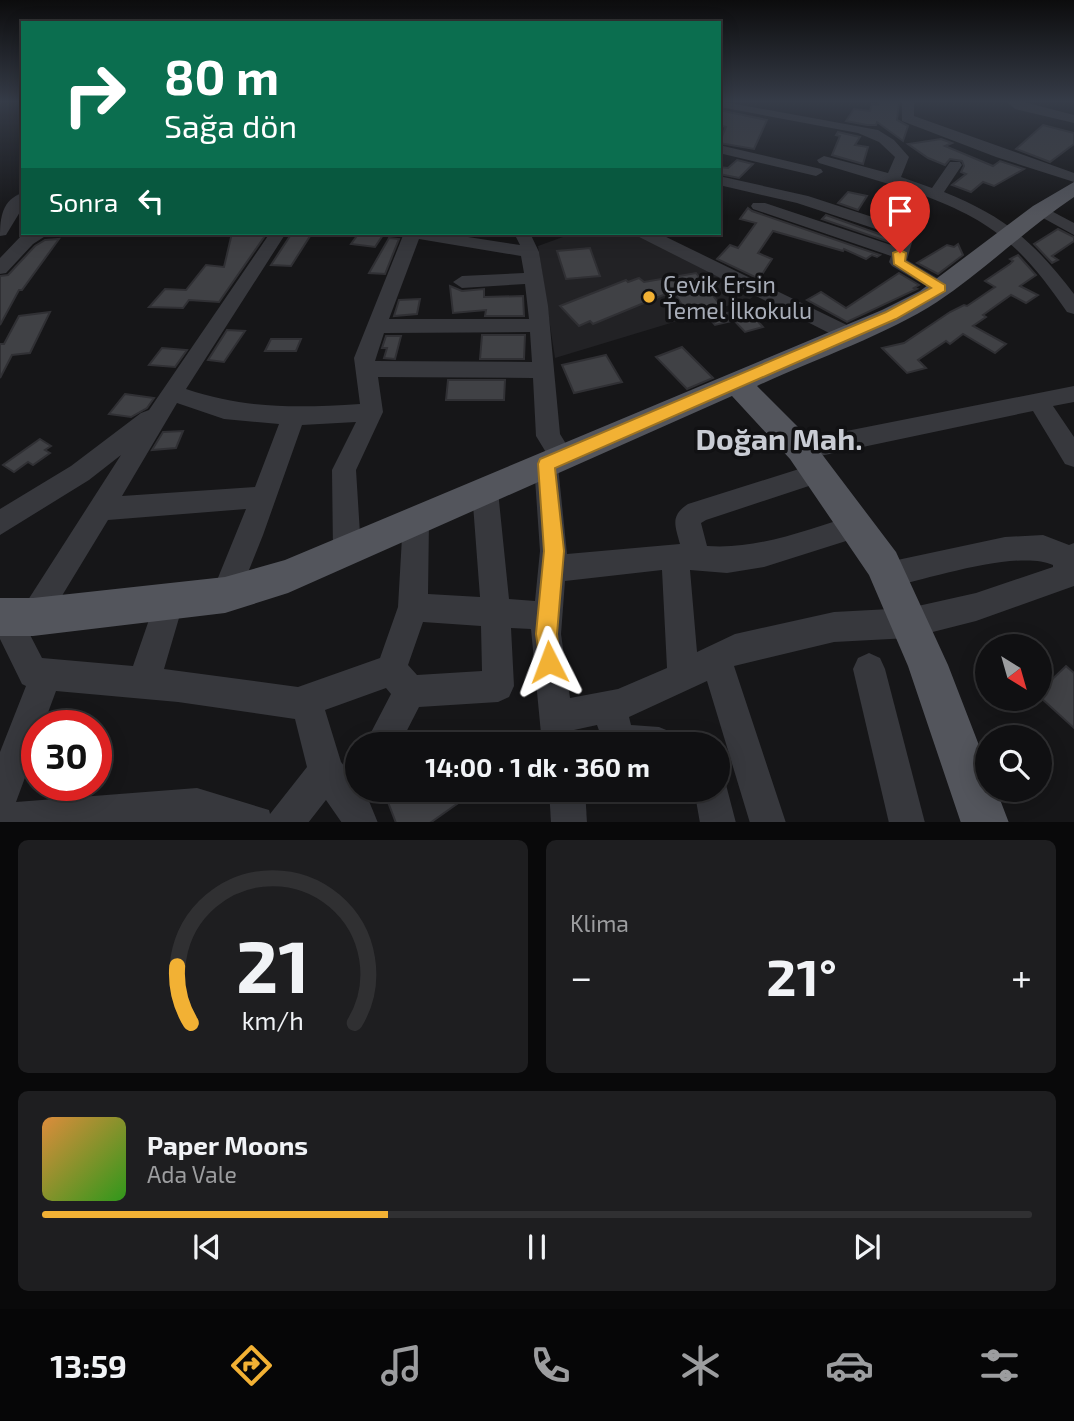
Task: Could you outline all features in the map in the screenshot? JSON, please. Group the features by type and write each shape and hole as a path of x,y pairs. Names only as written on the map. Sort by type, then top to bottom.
{"main road":[{"path":"13,617 225,595 288,576 848,334 929,296 1010,232 1074,188"},
{"path":"736,382 809,461 888,575 928,665 985,822"}],"street":[{"path":"814,139 826,148 894,179 928,190 1010,232 1071,299"},
{"path":"721,149 826,148 848,139"},
{"path":"883,139 894,146 902,157 894,179"},
{"path":"963,139 1074,178"},
{"path":"802,200 826,148"},
{"path":"940,288 898,262 905,233 928,190 955,165"},
{"path":"721,180 802,200 905,233"},
{"path":"0,232 13,207 21,200"},
{"path":"759,206 900,253"},
{"path":"1040,210 1074,230"},
{"path":"0,269 27,240 38,235"},
{"path":"277,235 167,401 100,509 13,617 33,673 144,682 298,703 400,680 498,686 496,613 485,491"},
{"path":"347,550 344,470 372,412 364,358 411,235"},
{"path":"437,235 526,242 534,278 548,436 554,461 554,551 546,634 556,730 683,676 735,649 834,627 909,623 976,607 1064,577 1072,557 1043,547 1004,549 888,575"},
{"path":"649,235 848,334"},
{"path":"462,282 534,278"},
{"path":"377,326 540,325"},
{"path":"367,369 543,370"},
{"path":"683,676 687,519 809,461 1074,394"},
{"path":"0,523 80,472 167,401 293,417 372,412"},
{"path":"1038,401 1074,457"},
{"path":"225,595 293,417"},
{"path":"100,509 263,497"},
{"path":"385,732 400,680 413,607 416,520"},
{"path":"552,569 686,557 727,560 764,554 856,527"},
{"path":"144,682 169,601"},
{"path":"413,607 548,617"},
{"path":"716,659 768,822"},
{"path":"869,669 907,822"},
{"path":"0,798 8,757 46,674"},
{"path":"306,700 326,772 356,804"},
{"path":"611,706 614,732"},
{"path":"285,822 326,772"},
{"path":"567,802 569,822"},
{"path":"714,802 718,822"},
{"path":"0,822 166,816 197,806 256,822"}],"shaded area":[{"name":"Çevik Ersin Temel İlkokulu","path":"568,235 635,235 755,295 750,299 555,358 538,246"}],"building":[{"path":"721,139 758,139 754,149 721,143"},
{"path":"839,139 859,139 855,145 868,147 863,164 832,155"},
{"path":"942,139 952,143 945,146 993,166 1000,161 1024,169 994,186 983,182 971,192 952,185 966,174 961,172 964,166 962,161 950,159 945,165 928,158 908,144"},
{"path":"1027,139 1074,139 1074,144 1050,162 1016,149"},
{"path":"737,160 753,164 739,178 721,174 721,167 728,168"},
{"path":"848,192 867,196 858,210 838,203"},
{"path":"748,208 880,255 872,255 866,259 844,249 843,251 773,231 758,253 772,259 759,279 717,259 730,245 738,248 756,223 740,219"},
{"path":"826,215 893,239 892,243 822,219"},
{"path":"1058,229 1074,237 1074,241 1052,256 1058,260 1052,263 1034,244"},
{"path":"232,235 266,235 219,302 189,300 183,308 149,307 165,289 186,290 206,265 224,267"},
{"path":"291,235 311,235 291,266 271,265"},
{"path":"358,235 383,235 375,247 351,244"},
{"path":"389,238 399,239 385,274 369,273"},
{"path":"59,239 22,290 19,290 0,325 0,276 8,275 35,246 45,240"},
{"path":"958,244 963,255 938,274 917,263 947,245 954,247"},
{"path":"590,248 600,276 566,279 557,251"},
{"path":"1018,255 1036,275 1020,286 1038,295 1026,303 1011,295 983,315 986,317 973,326 1006,344 995,353 963,334 950,344 946,341 918,360 926,368 907,373 882,348 904,343 950,312 967,306 995,287 985,281 1010,264 1013,261 1010,259"},
{"path":"696,273 732,321 715,325 698,305 684,308 673,291 593,324 590,321 579,326 560,306 626,280 628,282 639,278 644,282"},
{"path":"899,273 919,285 914,288 917,289 847,322 807,300 821,292 846,308"},
{"path":"450,286 462,291 484,289 484,297 523,296 524,316 485,316 486,310 453,313"},
{"path":"420,299 417,314 394,316 399,300"},
{"path":"742,309 763,327 745,332 727,313"},
{"path":"50,312 30,353 12,355 0,378 0,344 4,344 19,316"},
{"path":"227,330 245,331 224,362 208,360"},
{"path":"482,335 525,335 524,359 480,359"},
{"path":"386,336 401,336 395,359 384,358 387,348 382,348"},
{"path":"271,339 301,339 296,351 265,351"},
{"path":"682,347 713,378 687,389 656,357"},
{"path":"162,348 187,350 175,367 149,365"},
{"path":"606,355 622,382 574,393 562,365"},
{"path":"448,380 505,380 504,400 446,400"},
{"path":"125,394 154,398 147,408 131,417 109,414"},
{"path":"183,431 176,448 152,450 163,432"},
{"path":"40,439 51,446 45,450 50,453 33,465 28,462 14,472 3,465"},
{"path":"1066,666 1074,673 1074,728 1052,708 1052,679"},
{"path":"388,802 460,802 431,822 396,822"}],"place":[{"name":"Çevik Ersin Temel İlkokulu","path":"649,297"}],"district":[{"name":"Doğan Mah.","path":"779,438"}],"route":[{"path":"549,662 546,634 554,551 546,464 891,316 940,288 898,262 900,253"}]}
